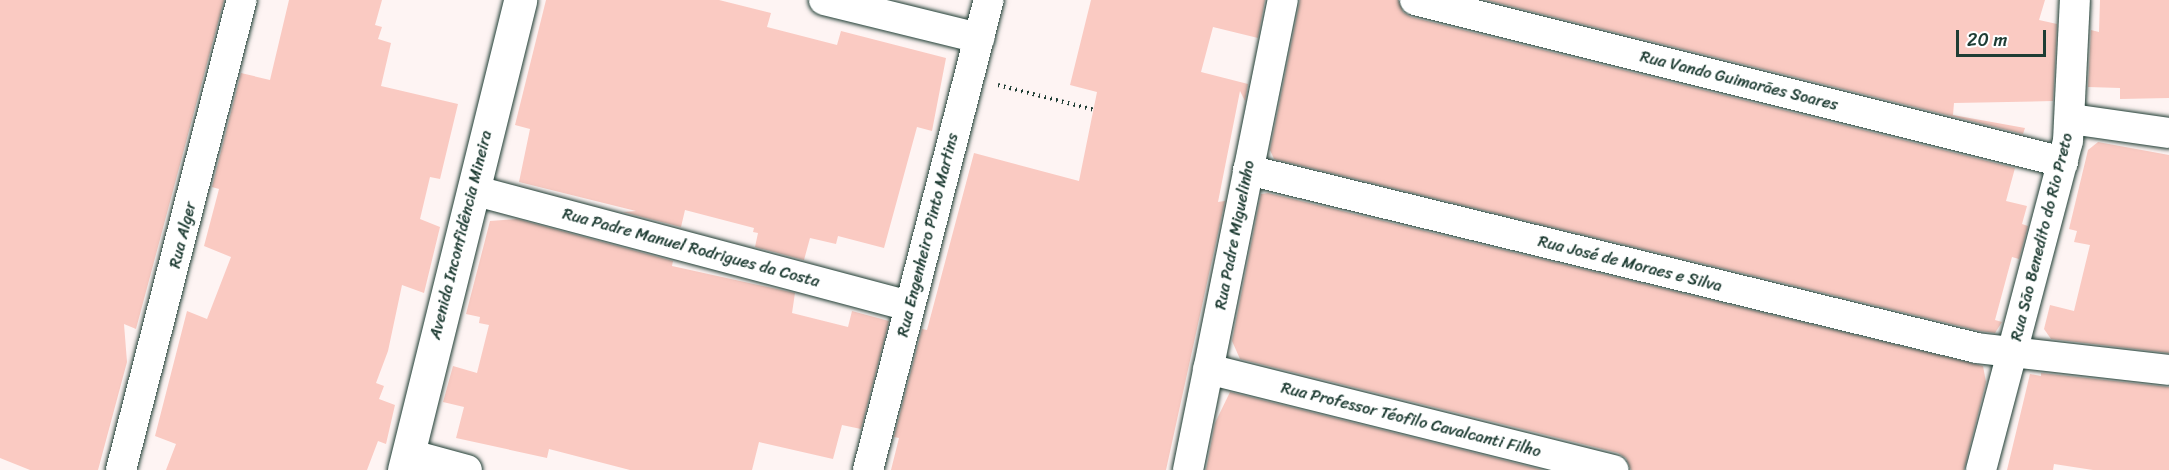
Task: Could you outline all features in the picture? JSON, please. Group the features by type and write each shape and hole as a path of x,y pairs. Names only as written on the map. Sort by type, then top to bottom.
{"street":[{"name":"Rua Alger","path":"121,470 242,0"},
{"name":"Avenida Inconfidência Mineira","path":"406,462 520,0"},
{"path":"824,0 979,38"},
{"name":"Rua Engenheiro Pinto Martins","path":"868,470 989,0"},
{"name":"Rua Padre Miguelinho","path":"1188,470 1282,0"},
{"name":"Rua Vando Guimarães Soares","path":"1415,0 2063,162"},
{"name":"Rua São Benedito do Rio Preto","path":"1981,470 2063,162 2071,119 2075,0"},
{"path":"2071,119 2169,133"},
{"name":"Rua José de Moraes e Silva","path":"1248,170 1977,348 2169,370"},
{"name":"Rua Padre Manuel Rodrigues da Costa","path":"473,190 909,306"},
{"name":"Rua Professor Téofilo Cavalcanti Filho","path":"1208,369 1614,470"},
{"path":"406,462 467,470"}],"path":[{"path":"969,77 1095,110"}],"building":[{"path":"0,0 224,0 136,329 124,324 127,362 98,470 30,470 0,458"},
{"path":"289,0 382,0 375,25 382,27 378,39 391,43 381,86 458,104 440,179 430,177 420,219 440,227 424,293 402,285 388,351 376,383 384,386 379,399 395,405 386,444 378,441 367,470 166,470 176,444 155,436 187,311 207,319 231,257 204,246 219,189 212,187 241,73 270,80"},
{"path":"546,0 719,0 771,13 767,27 837,45 841,31 946,58 932,131 917,127 884,248 838,236 836,244 810,238 804,260 755,247 758,233 753,232 754,228 685,210 681,227 623,212 636,211 519,182 530,129 515,125"},
{"path":"1091,0 1265,0 1258,38 1213,27 1201,72 1248,84 1245,101 1240,91 1218,202 1225,201 1166,470 891,470 899,438 894,437 922,329 927,330 974,153 1079,181 1097,92 1070,85"},
{"path":"1300,0 1398,0 1403,12 1411,17 2015,168 2006,201 2027,206 2022,224 2028,226 2019,259 2012,257 1995,320 2002,322 1995,333 1980,331 1274,159 1270,150"},
{"path":"1486,0 2045,0 2039,20 2057,24 2053,101 1954,103 1953,115 2025,128 2023,134"},
{"path":"2100,0 2169,0 2169,98 2120,99 2120,88 2088,87 2091,30 2099,32"},
{"path":"2098,142 2169,155 2169,353 2051,339 2044,329 2050,305 2074,311 2090,245 2074,242 2077,231 2069,229 2088,150"},
{"path":"1268,193 1983,366 1986,382 1964,470 1631,470 1626,458 1618,453 1240,359 1232,341 1261,194"},
{"path":"517,219 673,261 672,266 795,293 792,313 848,327 852,311 889,321 861,429 842,425 833,459 759,442 752,470 630,470 549,449 547,458 456,438 464,407 443,402 453,366 477,373 489,325 479,323 480,317 466,314 490,221"},
{"path":"2041,373 2169,387 2169,470 2093,470 2054,464 2053,470 2007,470 2030,374 2041,376"},
{"path":"1230,392 1543,470 1206,470 1215,423"}]}
